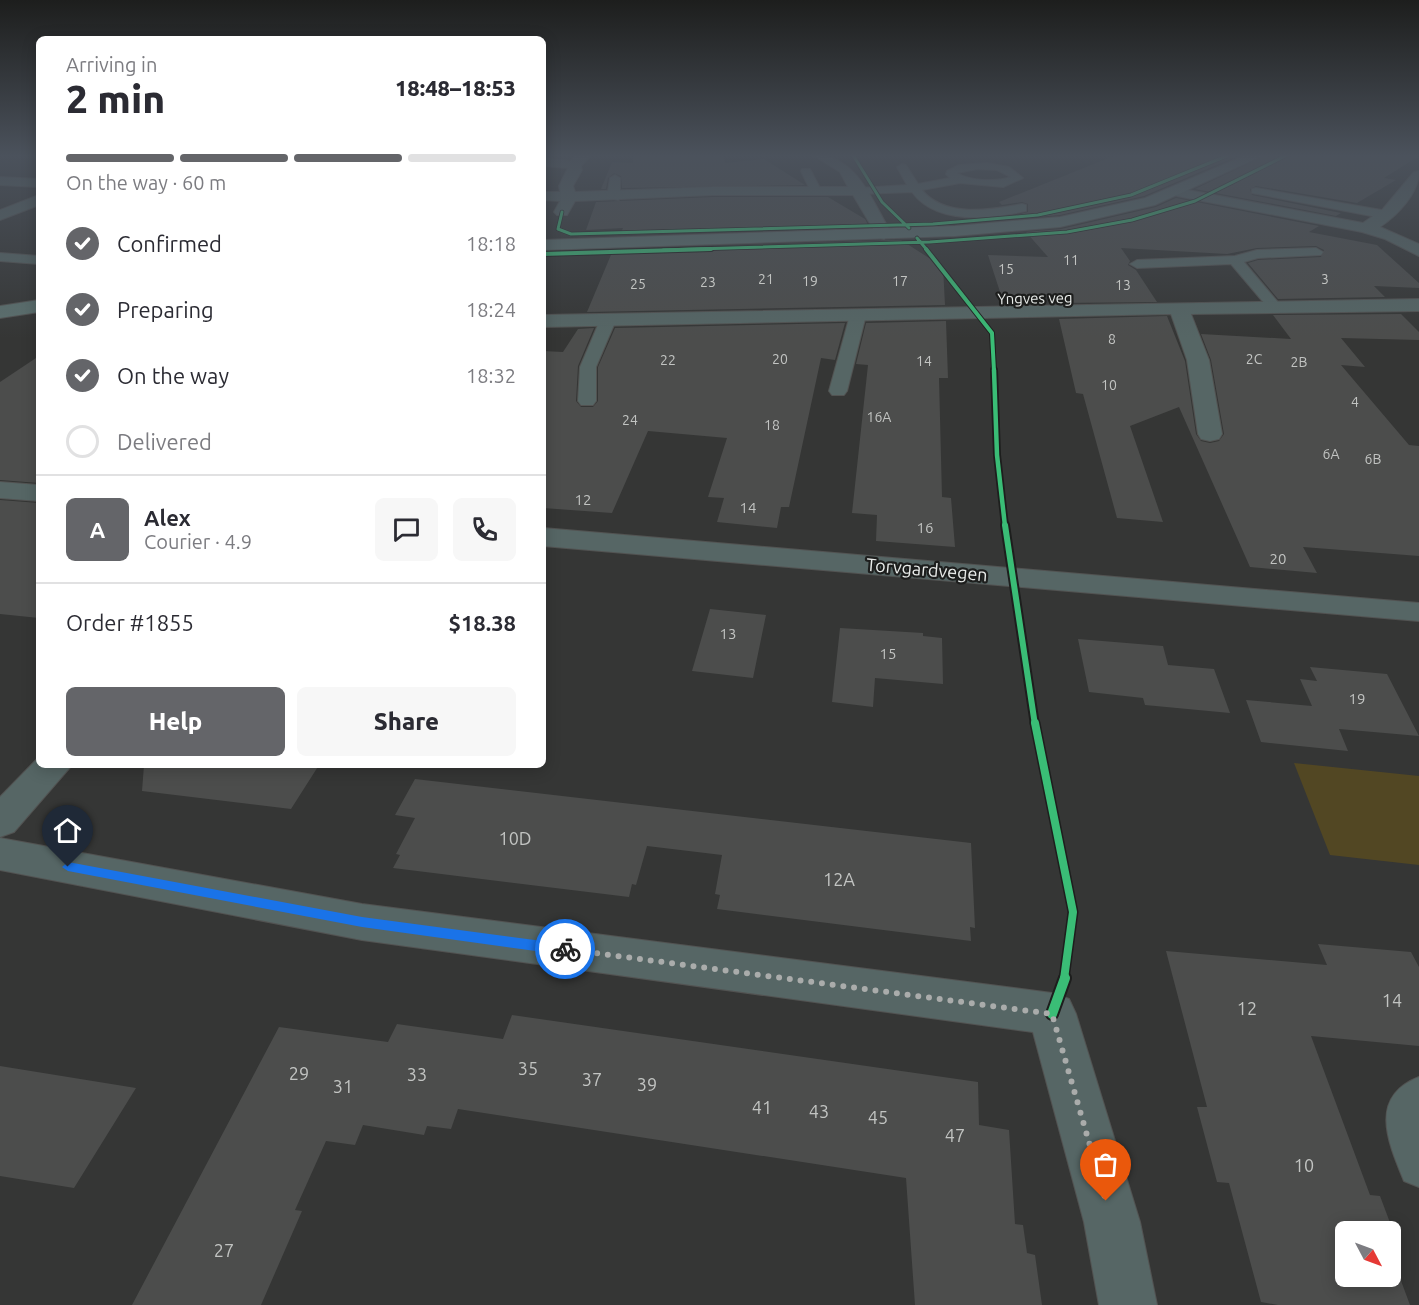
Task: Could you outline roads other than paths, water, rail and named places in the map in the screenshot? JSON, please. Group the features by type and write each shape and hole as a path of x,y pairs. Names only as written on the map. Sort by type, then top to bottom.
{"main road":[{"path":"546,245 989,229 1060,222 1091,216"},
{"path":"0,312 36,306"}],"street":[{"path":"874,216 884,234"},
{"path":"1302,216 1365,228 1391,236 1419,251"},
{"path":"1365,228 1386,216"},
{"name":"Yngves veg","path":"546,321 1419,305"},
{"path":"1179,308 1198,360 1210,434"},
{"path":"0,490 36,493"},
{"name":"Torvgardvegen","path":"546,537 1419,612"},
{"path":"0,822 49,768"},
{"path":"0,854 362,922 1052,1014 1112,1222 1128,1305"}],"lane":[{"path":"1137,264 1235,260 1257,254 1316,252"},
{"path":"0,257 36,260"},
{"path":"1235,260 1275,307"},
{"path":"838,391 858,315"},
{"path":"587,401 588,367 608,320"},
{"path":"1419,1095 1408,1105 1405,1127 1419,1166"}]}
